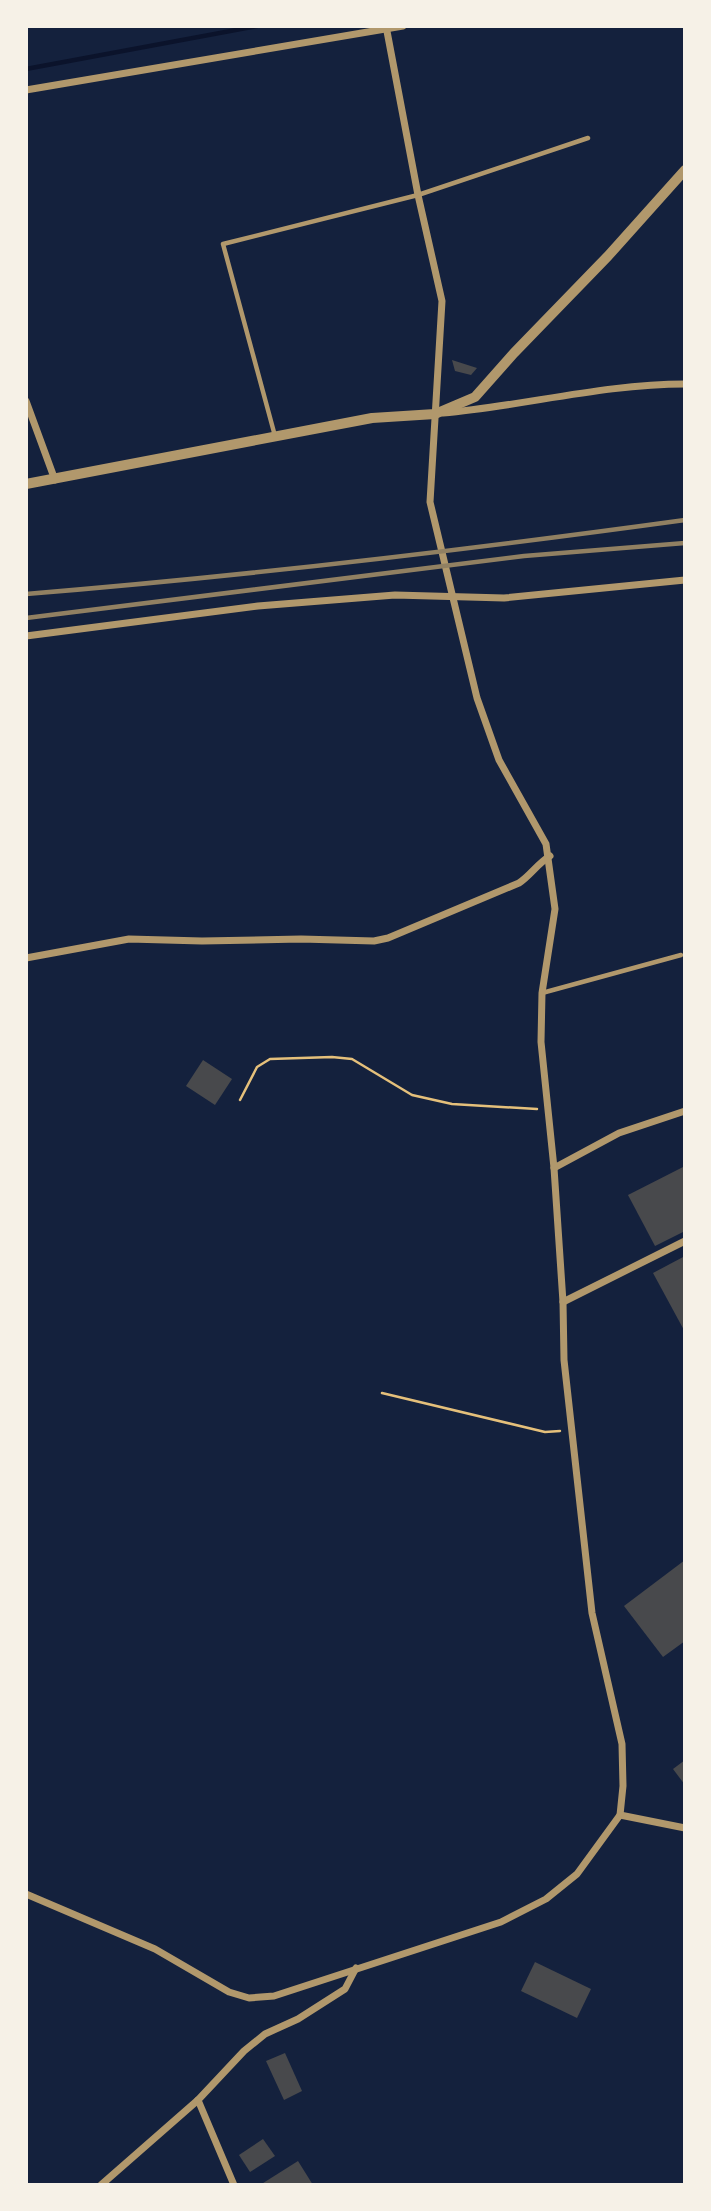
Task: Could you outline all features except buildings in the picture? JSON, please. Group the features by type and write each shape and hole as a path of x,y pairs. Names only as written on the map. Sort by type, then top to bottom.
{"street":[{"path":"26,90 403,26"},
{"path":"26,1894 155,1949 229,1992 249,1998 274,1996 501,1922 546,1899 577,1874 620,1815 623,1787 622,1744 592,1613 564,1360 554,1168 541,1042 542,993 555,909 550,856 499,760 477,698 430,502 442,301 418,195 397,73 386,28"},
{"path":"435,414 475,397 685,170"},
{"path":"26,484 372,418 490,409 646,384 685,384"},
{"path":"26,401 55,480"},
{"path":"26,636 258,606 396,594 504,598 685,580"},
{"path":"26,958 129,939 374,941 388,938 519,883 530,874 537,863 550,856"},
{"path":"554,1168 619,1133 685,1111"},
{"path":"563,1302 685,1241"},
{"path":"620,1815 685,1828"},
{"path":"101,2185 198,2099 265,2034 298,2019 345,1989 356,1968"},
{"path":"198,2099 234,2185"}],"lane":[{"path":"275,437 223,244 418,195 588,138"},
{"path":"542,993 681,954"}],"path":[{"path":"240,1100 257,1067 270,1059 332,1057 352,1059 412,1095 452,1104 548,1110"},
{"path":"382,1393 545,1432 570,1430"}],"waterway":[{"path":"26,69 257,26"}],"railway":[{"path":"26,594 356,562 685,520"},
{"path":"26,618 524,556 685,543"}]}
